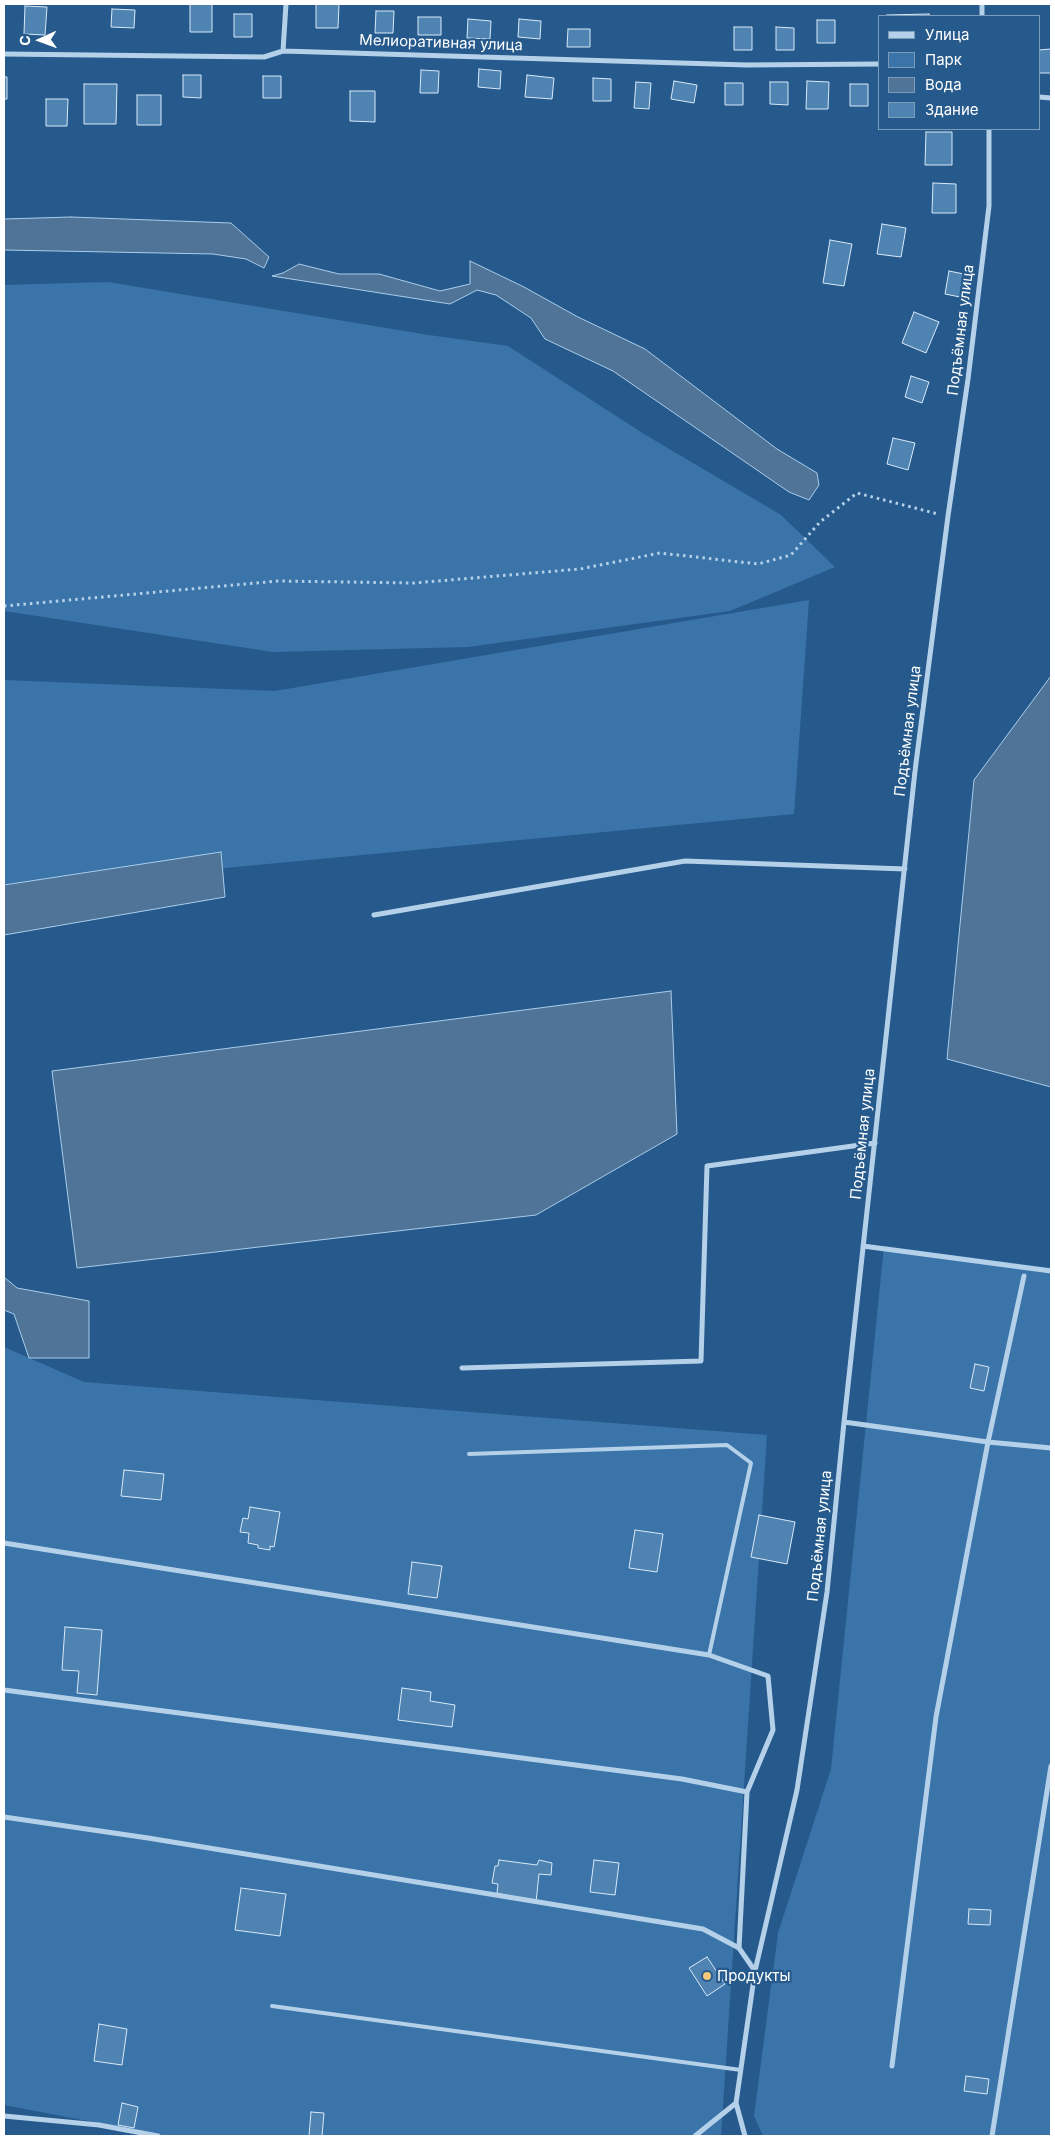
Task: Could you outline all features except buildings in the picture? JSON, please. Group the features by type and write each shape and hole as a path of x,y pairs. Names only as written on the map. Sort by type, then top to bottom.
{"street":[{"path":"283,51 286,4"},
{"name":"Мелиоративная улица","path":"4,54 264,57 283,51 748,65 878,64"},
{"name":"Подъёмная улица","path":"745,2136 736,2103 740,2070 755,1971 797,1790 827,1592 905,869 948,516 968,379 989,206 989,130"},
{"path":"374,915 685,861 905,869"},
{"path":"462,1368 701,1361 707,1166 875,1142"},
{"path":"863,1246 1051,1272"},
{"path":"892,2066 936,1717 988,1442 1024,1276"},
{"path":"844,1422 988,1442 1051,1448"},
{"path":"4,1543 709,1655 768,1676 773,1730 748,1792 739,1948"},
{"path":"4,1690 672,1777 748,1792"},
{"path":"992,2136 1051,1766"},
{"path":"4,1817 148,1838 703,1929 739,1948 755,1971"},
{"path":"695,2136 736,2103"},
{"path":"4,2116 99,2125 158,2136"}],"lane":[{"path":"469,1454 727,1445 751,1463 709,1655"},
{"path":"272,2006 740,2070"}],"path":[{"path":"4,606 278,581 414,583 580,569 660,553 758,564 790,556 820,522 857,494 948,516"}],"green space":[{"path":"108,282 429,335 508,346 644,434 781,515 835,567 730,611 468,647 273,652 4,611 4,285"},
{"path":"809,600 794,814 4,889 4,680 275,691"},
{"path":"884,1246 1051,1268 1051,2136 763,2136 754,2116 778,1933 831,1769"},
{"path":"4,1347 84,1382 767,1435 721,2136 166,2136 4,2105"}],"water":[{"path":"71,217 231,223 269,257 264,268 246,259 213,254 4,250 4,219"},
{"path":"470,261 524,287 578,317 645,349 777,449 817,473 819,485 809,500 789,492 613,371 545,339 531,318 496,295 477,290 450,304 272,276 283,273 299,264 339,274 379,274 440,291 470,284"},
{"path":"1051,676 1051,1087 947,1059 974,780"},
{"path":"221,852 225,897 4,935 4,885"},
{"path":"671,991 677,1134 536,1215 77,1268 52,1071"},
{"path":"4,1277 17,1288 89,1301 89,1358 29,1358 14,1314 4,1310"}],"place":[{"name":"Продукты","path":"707,1976"}]}
